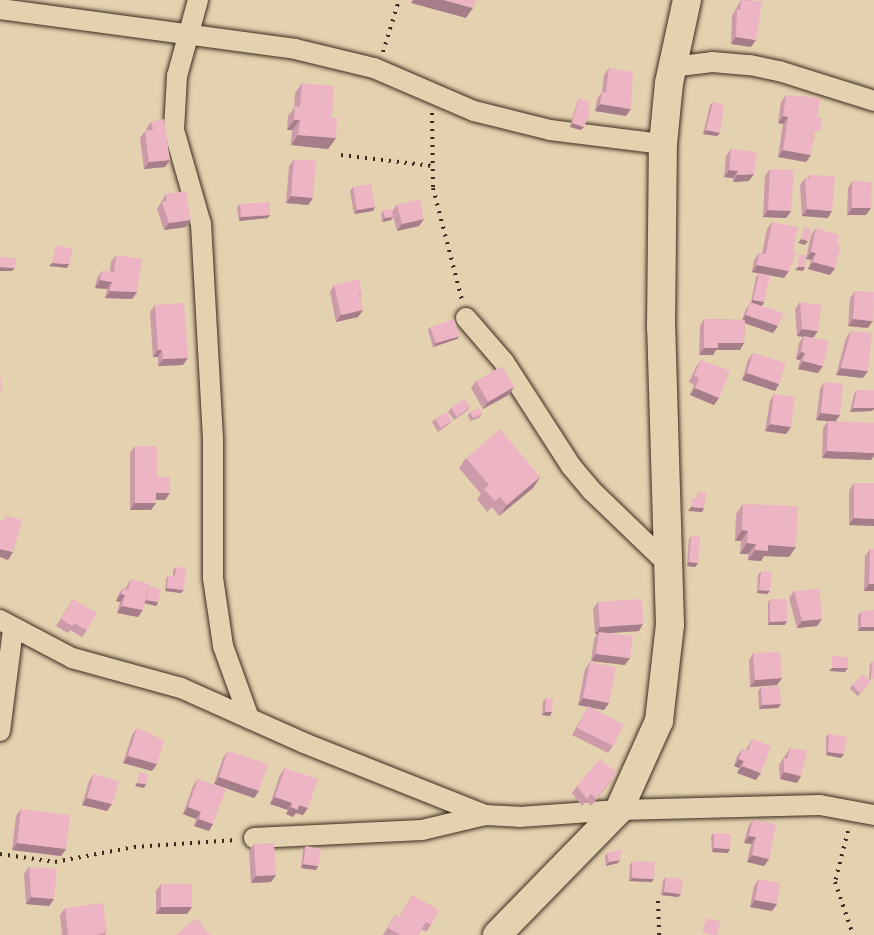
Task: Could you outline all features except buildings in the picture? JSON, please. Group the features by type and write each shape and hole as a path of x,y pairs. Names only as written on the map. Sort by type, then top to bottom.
{"street":[{"path":"198,0 177,76 174,130 201,224 213,441 213,578 223,646 249,718"},
{"path":"497,935 619,810 659,721 670,636 661,328 663,144 672,67 687,0"},
{"path":"0,9 295,49 377,69 474,111 550,130 663,144"},
{"path":"672,67 712,62 750,65 874,101"},
{"path":"466,318 504,362 578,475 669,565"},
{"path":"0,731 7,625 72,658 181,688 304,743 485,815"},
{"path":"254,838 422,830 485,815 519,817 619,810 725,810 820,805 874,815"}],"path":[{"path":"377,69 399,0"},
{"path":"431,93 433,188 466,318"},
{"path":"341,155 432,166"},
{"path":"849,809 849,827 835,882 853,935"},
{"path":"0,854 55,862 134,847 254,838"},
{"path":"658,901 659,935"}]}
